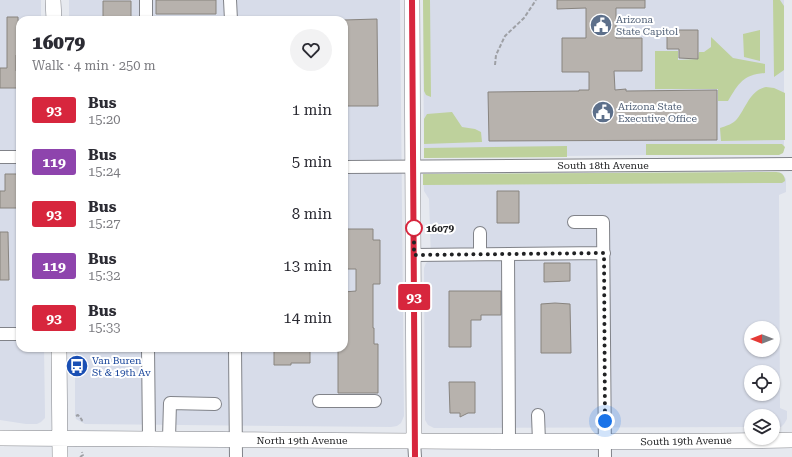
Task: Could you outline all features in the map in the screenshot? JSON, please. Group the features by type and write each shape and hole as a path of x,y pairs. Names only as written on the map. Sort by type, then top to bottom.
{"main road":[{"path":"53,0 54,16"},
{"path":"412,0 414,166 414,440"},
{"path":"59,352 60,457"},
{"name":"North 19th Avenue","path":"0,438 509,441 538,442 605,450"},
{"name":"South 19th Avenue","path":"605,450 792,440"}],"street":[{"path":"146,0 146,16"},
{"path":"230,0 231,16"},
{"path":"0,157 16,157"},
{"name":"South 18th Avenue","path":"348,167 792,164"},
{"path":"574,222 603,222 605,450"},
{"path":"480,233 480,254"},
{"path":"414,255 604,253"},
{"path":"508,254 509,441"},
{"path":"0,334 16,334"},
{"path":"148,352 149,438"},
{"path":"235,352 236,457"},
{"path":"320,401 374,401"},
{"path":"169,438 170,403 215,404"},
{"path":"538,415 538,442"},
{"path":"414,440 415,457"}],"path":[{"path":"495,65 496,55 505,36 524,18 536,0"},
{"path":"76,416 78,415 82,420 81,423"},
{"path":"80,457 83,455 82,452"}],"shaded area":[{"path":"0,0 41,0 41,16 16,16 16,352 44,352 45,418 37,424 0,420"},
{"path":"69,0 400,0 404,416 401,423 397,426 391,427 85,424 76,419 75,352 348,352 348,16 69,16"},
{"path":"423,0 784,0 784,151 779,155 424,158"},
{"path":"782,173 786,179 786,192 779,195 780,321 744,321 744,357 780,357 780,365 744,365 744,401 780,401 780,408 787,411 787,419 784,424 780,427 780,409 744,409 744,427 434,428 428,425 425,420 424,268 426,263 431,260 429,199 424,191 423,174"}],"green space":[{"path":"423,0 430,0 431,97 426,95 424,91"},
{"path":"773,0 780,0 784,6 784,70 774,77"},
{"path":"760,30 760,61 744,57 743,34"},
{"path":"711,37 733,58 765,64 765,73 751,76 742,81 728,101 718,101 718,89 655,89 655,51 678,51 678,60 698,59 699,52 704,52 711,47"},
{"path":"766,87 774,88 785,93 785,140 721,141 720,128 735,121 752,96 756,92"},
{"path":"452,112 462,127 475,129 481,132 482,142 424,144 424,119 427,114"},
{"path":"646,144 782,144 785,147 783,153 779,155 646,155"},
{"path":"567,146 567,157 424,158 424,148"},
{"path":"776,172 782,174 785,181 782,183 423,185 423,174"}],"building":[{"path":"156,0 216,0 216,14 156,14"},
{"name":"Arizona State Executive Office","path":"557,0 645,0 645,8 616,8 616,38 642,38 642,71 614,71 615,90 717,90 717,140 489,141 488,92 589,90 589,72 562,72 562,38 586,38 586,8 557,9"},
{"path":"103,1 131,1 131,16 103,16"},
{"path":"7,17 16,17 16,88 0,88 0,68 7,68"},
{"path":"377,19 378,106 348,106 348,20"},
{"path":"679,30 698,30 698,59 679,58 679,49 667,49 667,33 678,33"},
{"path":"5,174 16,174 16,208 0,208 0,191 5,191"},
{"path":"497,191 519,191 519,223 497,223"},
{"path":"348,229 373,229 373,240 380,240 380,284 373,284 374,344 378,344 378,393 338,393 338,352 348,352 348,292 356,291 356,269 348,269"},
{"path":"0,232 8,232 9,280 0,280"},
{"path":"544,263 570,263 570,281 544,282"},
{"path":"449,291 501,291 501,315 481,315 481,320 471,320 471,347 449,347"},
{"path":"541,304 570,304 571,353 541,353"},
{"path":"274,352 310,352 310,363 274,365"},
{"path":"449,382 475,382 475,413 468,413 460,417 460,413 450,413"}],"bus line":[{"name":"93","path":"412,0 415,457"}],"place":[{"name":"Arizona State Capitol","path":"601,25"},
{"name":"Arizona State Executive Office","path":"603,112"},
{"name":"16079","path":"414,228"},
{"name":"Van Buren St & 19th Av","path":"77,366"}],"route":[{"path":"414,228 414,255 604,253 605,421"}]}
